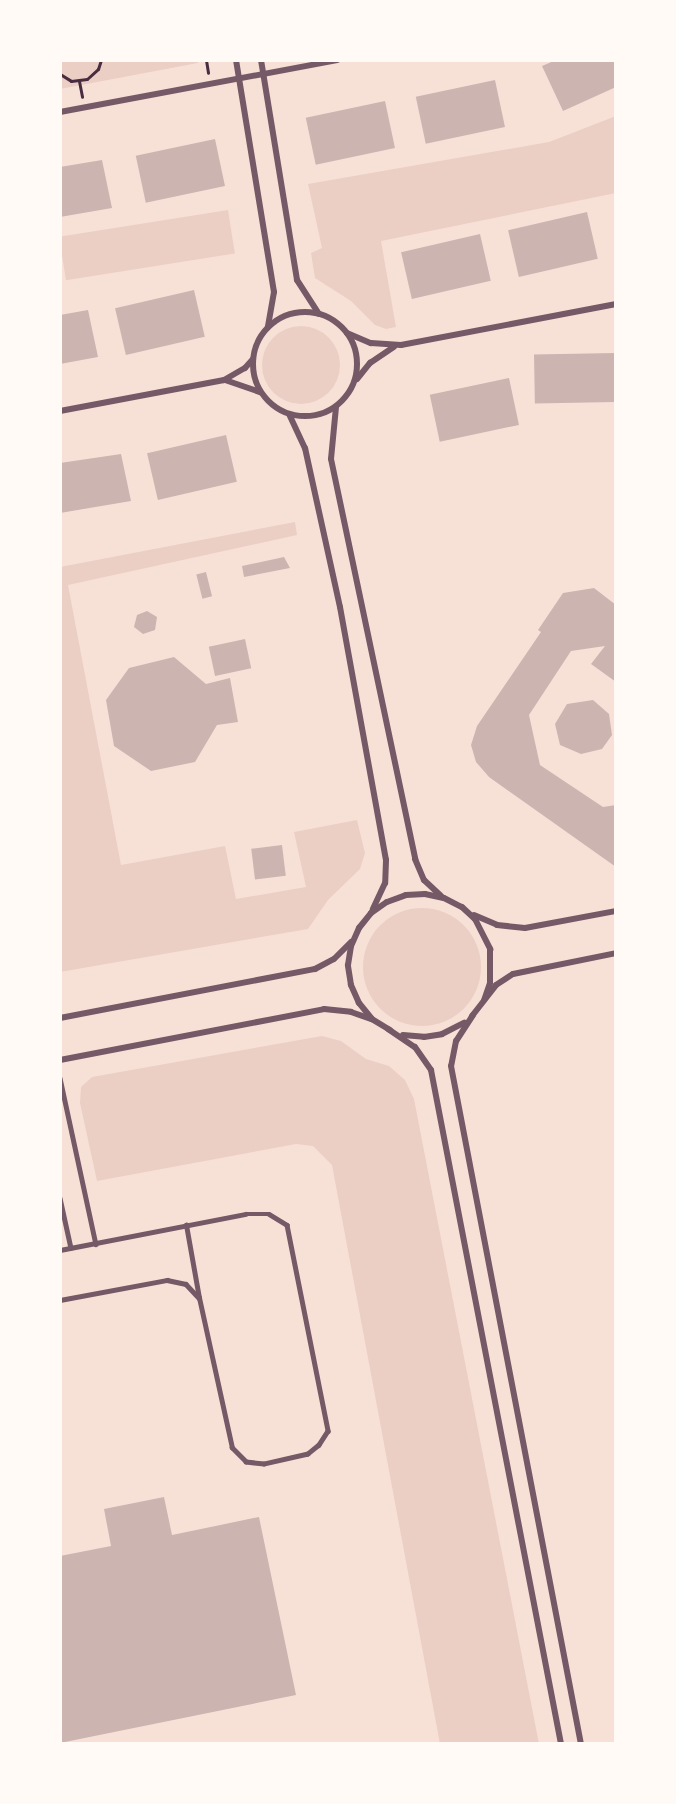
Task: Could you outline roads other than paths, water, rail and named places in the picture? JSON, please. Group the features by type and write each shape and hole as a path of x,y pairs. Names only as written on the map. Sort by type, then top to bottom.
{"street":[{"path":"236,60 274,292 268,327 258,342 253,358 254,376 261,393"},
{"path":"261,60 297,280 319,314"},
{"path":"60,112 337,60"},
{"path":"268,327 292,314 319,314 334,321 347,333 371,343 401,345 616,304"},
{"path":"347,333 358,364 355,381"},
{"path":"224,380 248,386 261,393 273,406 289,414 305,417 321,414 336,407 348,395 355,381 377,357 401,345"},
{"path":"60,411 224,380 245,368 253,358"},
{"path":"336,407 331,459 415,859 424,880 444,898"},
{"path":"60,1018 315,969 341,953 371,913 385,883 386,860 340,607 305,448 289,414"},
{"path":"371,913 387,902 406,895 425,894 444,898 484,921 516,928 616,911"},
{"path":"462,907 475,919 490,949 490,983 484,1000"},
{"path":"359,928 351,946 348,966 351,985 359,1003 372,1019"},
{"path":"581,1744 451,1066 456,1041 496,985 523,971 616,952"},
{"path":"60,1059 324,1009 351,1012 372,1019 415,1047 431,1070 561,1744"},
{"path":"388,1029 405,1036 424,1037 442,1034 459,1027 473,1015"}],"lane":[{"path":"60,1078 96,1244"},
{"path":"60,1198 71,1248"},
{"path":"60,1250 246,1214 269,1214 287,1225 328,1431 320,1445 308,1454 264,1464 246,1462 232,1448 199,1298 186,1226"},
{"path":"60,1300 167,1280 186,1284 199,1298"}]}
